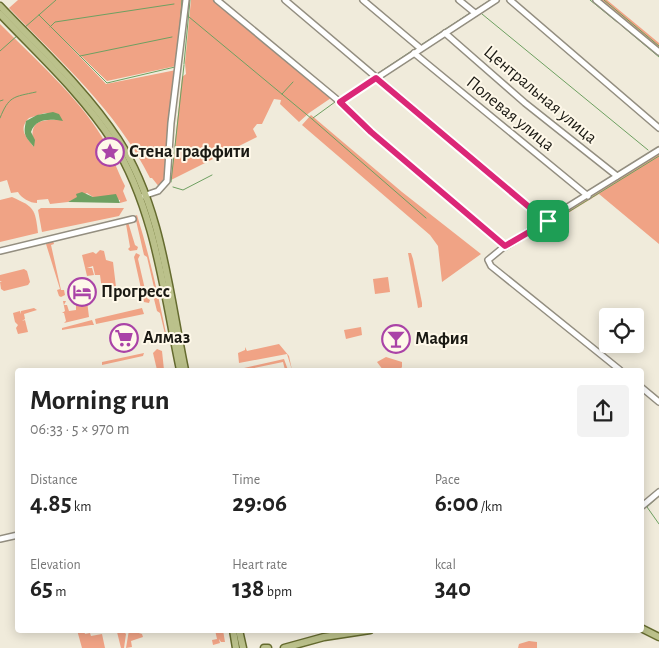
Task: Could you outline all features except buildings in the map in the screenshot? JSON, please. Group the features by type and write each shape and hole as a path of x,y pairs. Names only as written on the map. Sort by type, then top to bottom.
{"main road":[{"path":"0,6 105,130 142,196 159,239 185,368"},
{"path":"0,14 36,48"},
{"path":"142,196 180,368"},
{"path":"644,630 659,637"},
{"path":"234,633 236,648"},
{"path":"240,633 243,648"},
{"path":"284,648 324,637 350,633"}],"street":[{"path":"142,196 158,191 167,181 186,0"},
{"path":"217,0 340,102 371,132 505,246"},
{"path":"285,0 548,221"},
{"path":"363,0 420,48"},
{"path":"459,0 475,14"},
{"path":"340,102 496,0"},
{"path":"510,0 659,128"},
{"path":"596,0 659,52"},
{"name":"Центральная улица","path":"445,33 525,103 617,176"},
{"name":"Полевая улица","path":"414,53 588,196"},
{"path":"618,368 491,266 490,257 659,150"},
{"path":"0,251 132,220"},
{"path":"644,390 659,402"},
{"path":"644,504 659,492"},
{"path":"0,539 15,536"}],"shaded area":[{"path":"18,0 182,0 176,66 107,81 55,31 106,84 176,70 166,182 160,188 150,178 137,154 104,109 67,67 9,8"},
{"path":"191,0 216,0 331,98 299,122 280,104 281,100 274,99 262,124 257,124 253,129 257,137 171,180 182,77 186,74 185,63"},
{"path":"601,0 607,0 659,43 659,48"},
{"path":"0,24 68,92 92,122 105,143 125,186 123,191 127,201 120,203 120,200 93,197 87,193 68,202 50,204 48,199 37,200 37,203 34,203 23,198 18,192 11,193 7,180 0,182","holes":["45,113 59,114 55,120 42,121 35,126 32,134 34,147 24,133 24,126 29,118"]},
{"path":"53,112 59,114 63,121 48,120 36,124 31,132 35,140 34,147 26,135 26,121 37,115"},
{"path":"311,115 402,192 481,254 442,282 438,246 430,235 302,125"},
{"path":"659,154 659,244 599,194 507,249"},
{"path":"82,192 93,197 116,194 120,203 68,202 77,197 76,194"},
{"path":"12,197 25,203 32,209 36,218 38,233 0,242 0,200"},
{"path":"41,208 124,208 119,216 42,232 38,210"},
{"path":"137,215 154,278 168,343 164,341 163,336 165,334 160,313 157,311 154,299 156,296 147,257 144,255 135,216"},
{"path":"128,222 135,245 138,247 137,250 130,251 128,249 130,247 126,224"},
{"path":"53,241 54,244 51,245 61,290 64,290 65,295 61,297 57,290 60,289 46,244"},
{"path":"100,250 104,251 106,260 113,262 116,287 102,290 100,275 95,275 93,266 87,268 92,268 94,275 87,276 82,255 93,252 96,254"},
{"path":"136,253 140,255 138,259 147,298 150,300 149,303 144,302 134,257"},
{"path":"408,253 411,253 413,259 422,303 422,307 418,308"},
{"path":"24,269 27,271 30,282 28,285 4,291 1,289 0,282 2,281 0,281 0,275"},
{"path":"388,277 390,292 375,294 373,279"},
{"path":"63,301 66,301 64,305 67,305 69,311 76,310 76,303 87,301 89,317 64,323 66,321 64,313 62,313 65,311"},
{"path":"34,308 37,310 24,314 25,319 22,321 25,320 28,332 18,334 16,328 18,325 15,322 13,313 20,311 21,314 21,311"},
{"path":"142,308 144,314 96,324 95,319"},
{"path":"92,320 94,325 62,330 62,328"},
{"path":"361,327 362,335 346,339 344,330"},
{"path":"279,344 289,356 292,368 287,354 239,363 238,353 245,350 245,347 247,351"},
{"path":"157,349 162,351 164,368 157,368 153,353"},
{"path":"144,353 143,356 102,365 102,362"},
{"path":"386,357 402,362 402,367 382,368 377,362"},
{"path":"284,359 287,368 284,368 283,362 254,368 244,368"},
{"path":"78,633 90,633 91,636 102,634 105,648 82,648"},
{"path":"117,633 125,633 124,648 121,648"},
{"path":"128,633 142,634 143,637 131,641 132,647 126,648"},
{"path":"216,633 224,633 225,642 221,642 219,639 220,643 213,645 212,640 217,639"},
{"path":"529,641 537,642 537,648 518,648 519,644"}],"waterway":[{"path":"24,28 56,0"},
{"path":"179,39 182,0"},
{"path":"184,64 190,0"},
{"path":"475,10 490,0"},
{"path":"590,0 617,22"},
{"path":"604,0 659,46"},
{"path":"50,27 55,22 174,4"},
{"path":"421,45 470,13"},
{"path":"482,14 648,150"},
{"path":"39,15 107,83 175,67"},
{"path":"189,17 312,119 426,218"},
{"path":"622,26 659,57"},
{"path":"0,51 18,35"},
{"path":"80,56 172,37"},
{"path":"377,74 416,48"},
{"path":"171,182 184,65"},
{"path":"345,95 372,78"},
{"path":"376,81 500,186"},
{"path":"282,94 293,82"},
{"path":"0,118 9,101 22,95 36,92"},
{"path":"313,118 335,102"},
{"path":"507,250 659,156"},
{"path":"173,187 183,190 212,175"},
{"path":"536,216 541,220"},
{"path":"659,496 647,507 659,524"}],"place":[{"name":"Стена граффити","path":"110,152"},
{"name":"Прогресс","path":"82,292"},
{"name":"Алмаз","path":"124,338"},
{"name":"Мафия","path":"396,339"}],"route":[{"path":"376,78 548,221 505,246 371,132 340,102 376,78"}]}
